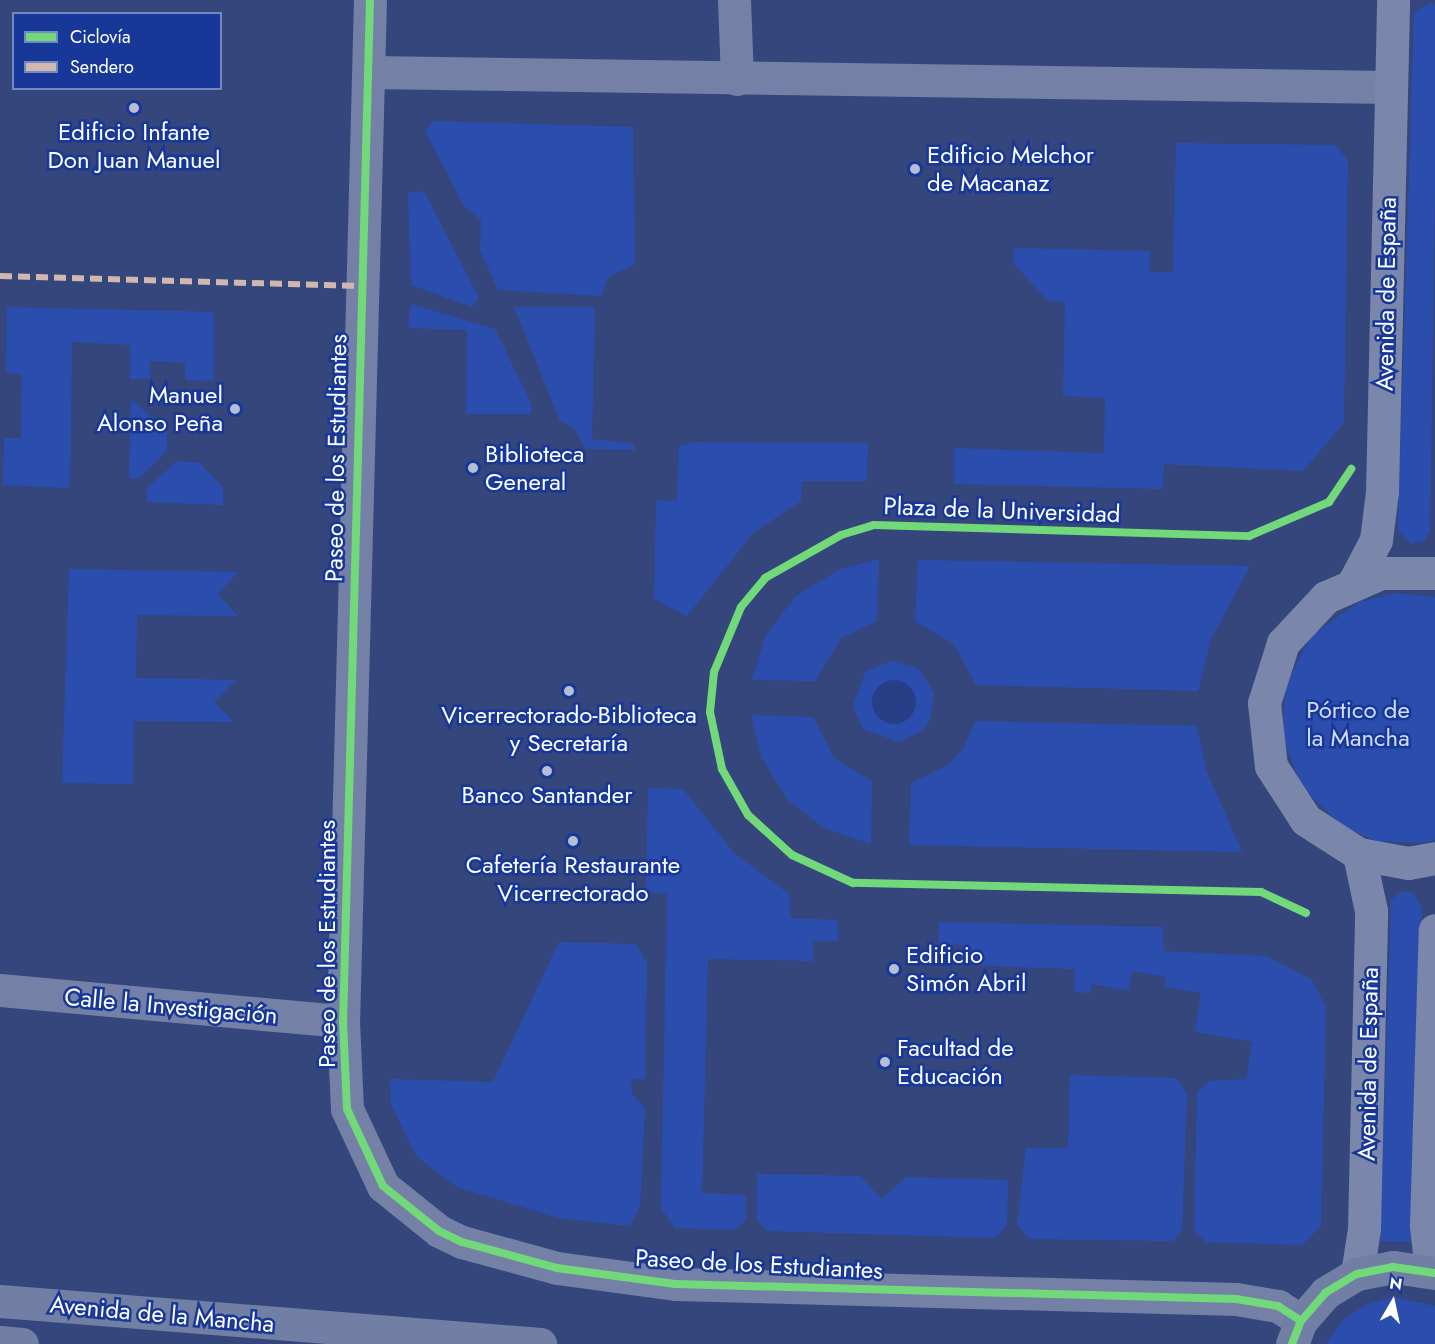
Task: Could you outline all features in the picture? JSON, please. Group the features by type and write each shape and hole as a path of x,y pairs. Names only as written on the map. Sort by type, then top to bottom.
{"main road":[{"name":"Avenida de España","path":"1354,582 1376,540 1382,492 1393,0"},
{"path":"1435,573 1381,573 1354,582 1302,618 1283,643 1270,672 1264,735 1286,795 1306,820 1359,854 1408,863 1435,858"},
{"name":"Avenida de España","path":"1357,1274 1364,1229 1371,911 1359,854"},
{"path":"1297,1333 1325,1293 1357,1274 1394,1266 1433,1272 1426,1225 1435,930"},
{"name":"Avenida de la Mancha","path":"0,1301 540,1344"},
{"path":"0,1342 22,1344"}],"street":[{"name":"Paseo de los Estudiantes","path":"370,0 343,1021 347,1109 367,1160 383,1186 412,1211 462,1242 556,1268 675,1284 1236,1299 1278,1306 1297,1333"},
{"path":"734,0 737,79"},
{"path":"369,72 1390,87"},
{"name":"Calle la Investigación","path":"0,990 343,1021"}],"green space":[{"path":"1430,2 1435,5 1435,191 1430,530 1424,541 1411,544 1398,530 1414,13"},
{"path":"433,121 633,127 635,264 608,277 601,296 498,290 480,250 481,220 464,206 425,131"},
{"path":"1176,143 1336,145 1348,161 1344,423 1303,471 1164,464 1163,489 954,484 954,448 1104,453 1105,398 1063,396 1065,302 1048,301 1014,264 1014,248 1150,251 1150,272 1173,272"},
{"path":"424,191 479,298 472,307 411,285 408,193"},
{"path":"411,304 495,329 532,405 531,414 466,414 467,330 408,328"},
{"path":"7,307 214,312 214,381 185,380 185,363 150,361 150,379 130,379 130,345 72,342 70,488 3,485 4,438 21,438 22,374 6,373"},
{"path":"514,307 595,307 592,439 634,444 635,450 586,449 574,428 560,421"},
{"path":"131,399 167,431 167,451 138,479 129,478"},
{"path":"697,442 868,443 867,481 802,481 801,501 753,533 687,616 654,599 656,500 677,501 679,446"},
{"path":"177,461 200,463 223,488 223,505 147,502 147,488"},
{"path":"879,559 877,621 841,638 815,681 752,680 766,635 796,596 838,570"},
{"path":"918,560 1250,566 1211,639 1198,691 976,685 954,644 915,621"},
{"path":"69,569 238,572 218,594 238,616 137,615 136,678 236,680 214,702 234,722 134,721 133,784 62,783"},
{"name":"Pórtico de la Mancha","path":"1396,593 1435,597 1435,840 1423,843 1376,841 1341,825 1301,786 1283,738 1285,687 1311,636 1359,602"},
{"path":"892,661 919,669 934,693 930,720 922,731 899,742 863,729 853,706 866,671","holes":["898,680 909,686 915,707 910,717 895,724 877,716"]},
{"path":"751,715 813,717 834,758 872,781 871,844 824,828 788,800 762,758"},
{"path":"975,721 1197,726 1206,770 1242,852 909,845 911,783 948,765 963,749"},
{"path":"648,788 683,789 734,853 790,895 790,918 838,920 838,941 813,941 813,961 708,959 702,1193 746,1195 746,1220 734,1230 675,1228 661,1208 667,894 646,892"},
{"path":"1402,891 1413,893 1422,907 1413,1242 1380,1241 1391,900"},
{"path":"939,922 1163,927 1164,951 1266,956 1311,979 1326,1007 1321,1226 1302,1245 1206,1242 1194,1230 1197,1092 1210,1081 1246,1079 1252,1042 1195,1032 1201,993 1165,987 1166,977 1132,971 1128,991 1092,984 1090,994 1074,991 1075,969 963,965 963,945 939,944"},
{"path":"559,942 636,944 647,963 645,1079 631,1079 632,1094 645,1108 640,1207 629,1226 559,1218 457,1187 416,1156 391,1104 390,1079 493,1082"},
{"path":"1070,1075 1176,1078 1187,1093 1182,1231 1173,1241 1030,1239 1017,1225 1026,1148 1068,1148"},
{"path":"757,1174 860,1176 882,1199 906,1177 1008,1180 1007,1225 995,1238 768,1231 757,1221"},
{"path":"1393,1297 1435,1306 1435,1344 1326,1344 1343,1320 1366,1305"}],"shaded area":[{"path":"894,680 909,687 916,702 909,717 894,724 879,717 872,702 879,687"}],"marked path":[{"path":"0,276 360,286"}],"cycle path":[{"path":"370,0 343,1021 347,1109 383,1186 439,1231 462,1242 557,1268 675,1284 1236,1299 1278,1306 1301,1321"},
{"name":"Plaza de la Universidad","path":"1306,913 1261,892 853,883 792,855 748,815 722,769 710,712 714,672 741,607 765,578 841,535 874,525 1249,536 1329,502 1351,469"},
{"path":"1292,1344 1301,1321 1325,1293 1357,1274 1393,1267 1435,1273"}],"place":[{"name":"Edificio Infante Don Juan Manuel","path":"134,108"},
{"name":"Edificio Melchor de Macanaz","path":"915,169"},
{"name":"Manuel Alonso Peña","path":"235,409"},
{"name":"Biblioteca General","path":"473,468"},
{"name":"Vicerrectorado-Biblioteca y Secretaría","path":"569,691"},
{"name":"Banco Santander","path":"547,771"},
{"name":"Cafetería Restaurante Vicerrectorado","path":"573,841"},
{"name":"Edificio Simón Abril","path":"894,969"},
{"name":"Facultad de Educación","path":"885,1062"}]}
